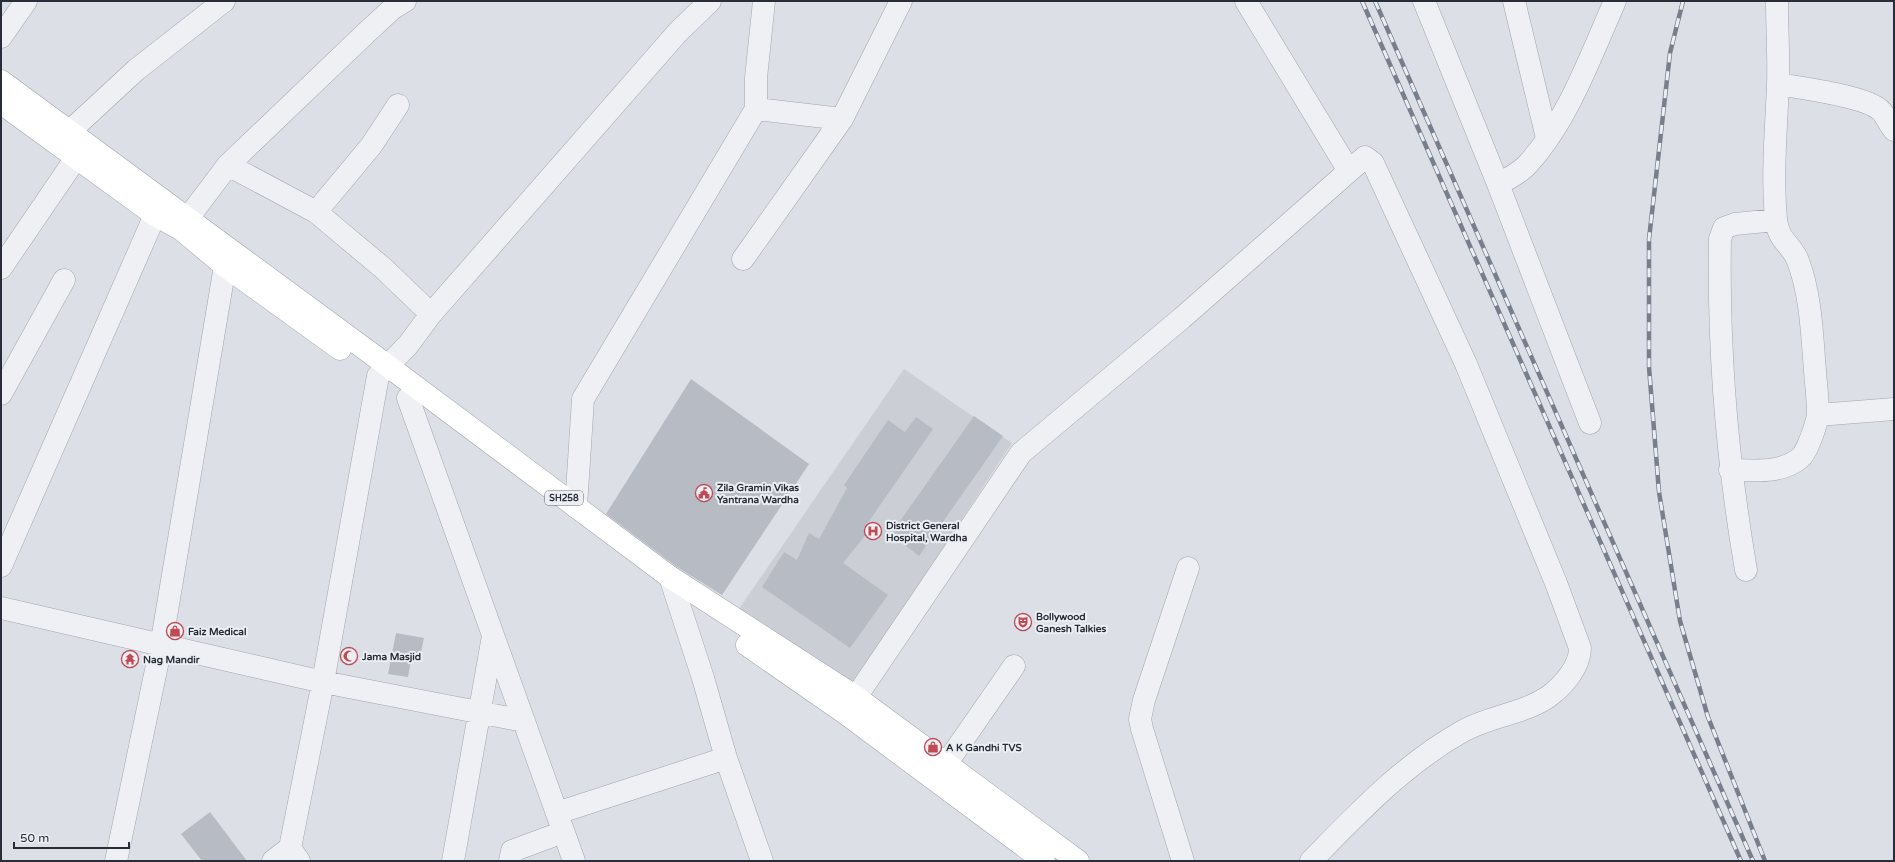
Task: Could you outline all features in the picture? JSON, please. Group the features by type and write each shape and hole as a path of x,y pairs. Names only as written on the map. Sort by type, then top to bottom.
{"main road":[{"name":"SH258","path":"1,81 31,114"},
{"name":"SH258","path":"1,103 31,114 58,129 188,218 383,371 408,398 673,586 1044,861"},
{"name":"SH258","path":"58,129 76,158 155,215 182,230 226,266 383,371 576,507 673,586 856,697 1078,861"}],"street":[{"path":"1,37 26,1"},
{"path":"58,129 224,1"},
{"path":"188,218 228,165 392,8 405,1"},
{"path":"288,857 383,371 408,345 431,314 678,32 710,1"},
{"path":"576,507 583,399 756,109 756,78 764,1"},
{"path":"743,259 842,119 901,1"},
{"path":"1246,1 1349,171"},
{"path":"1424,1 1498,184 1590,423"},
{"path":"1514,1 1548,138"},
{"path":"1498,184 1515,175 1526,166 1548,138 1572,98 1615,1"},
{"path":"1730,470 1770,470 1788,466 1802,457 1810,441 1818,415 1812,336 1806,295 1794,251 1782,238 1776,220 1776,133 1778,84 1777,1"},
{"path":"1778,84 1873,104 1882,111 1894,130"},
{"path":"316,212 371,146 398,105"},
{"path":"756,109 842,119"},
{"path":"856,697 1021,452 1182,318 1365,157 1369,159 1376,170 1466,364 1556,583 1580,648 1580,657 1574,669 1548,697 1528,707 1465,730 1396,778 1374,796 1311,861"},
{"path":"1,268 76,158"},
{"path":"228,165 316,212 383,268 431,314"},
{"path":"1,566 155,215"},
{"path":"1746,570 1730,470 1726,425 1720,330 1720,239 1724,228 1735,224 1776,220"},
{"path":"116,861 162,646 226,266"},
{"path":"1,394 64,280"},
{"path":"408,398 574,861"},
{"path":"1818,415 1894,409"},
{"path":"1184,861 1146,744 1140,719 1144,700 1188,568"},
{"path":"673,586 703,678 726,758 762,861"},
{"path":"1,608 323,682 524,721"},
{"path":"453,861 493,635"},
{"path":"946,764 1014,666"},
{"path":"510,861 512,851 560,822 726,758"}],"shaded area":[{"name":"District General Hospital, Wardha","path":"904,369 1012,443 843,699 732,619"}],"building":[{"name":"Zila Gramin Vikas Yantrana Wardha","path":"691,379 809,464 722,595 677,567 606,514"},
{"path":"974,416 1003,436 919,556 891,534"},
{"path":"916,417 933,429 867,524 872,527 843,563 888,595 850,648 762,587 784,552 797,560 809,533 819,539 847,488 844,485 888,420 905,432"},
{"path":"396,633 424,638 420,657 412,655 408,677 388,674"},
{"path":"210,812 247,861 202,861 181,834"}],"railway":[{"path":"1362,1 1741,861"},
{"path":"1375,1 1753,861"},
{"path":"1683,1 1670,53 1649,239 1649,367 1659,492 1680,621 1708,717 1765,861"}],"place":[{"name":"Zila Gramin Vikas Yantrana Wardha","path":"704,493"},
{"name":"District General Hospital, Wardha","path":"873,531"},
{"name":"Bollywood Ganesh Talkies","path":"1023,622"},
{"name":"Faiz Medical","path":"175,631"},
{"name":"Jama Masjid","path":"349,656"},
{"name":"Nag Mandir","path":"130,659"},
{"name":"A K Gandhi TVS","path":"933,747"}]}
